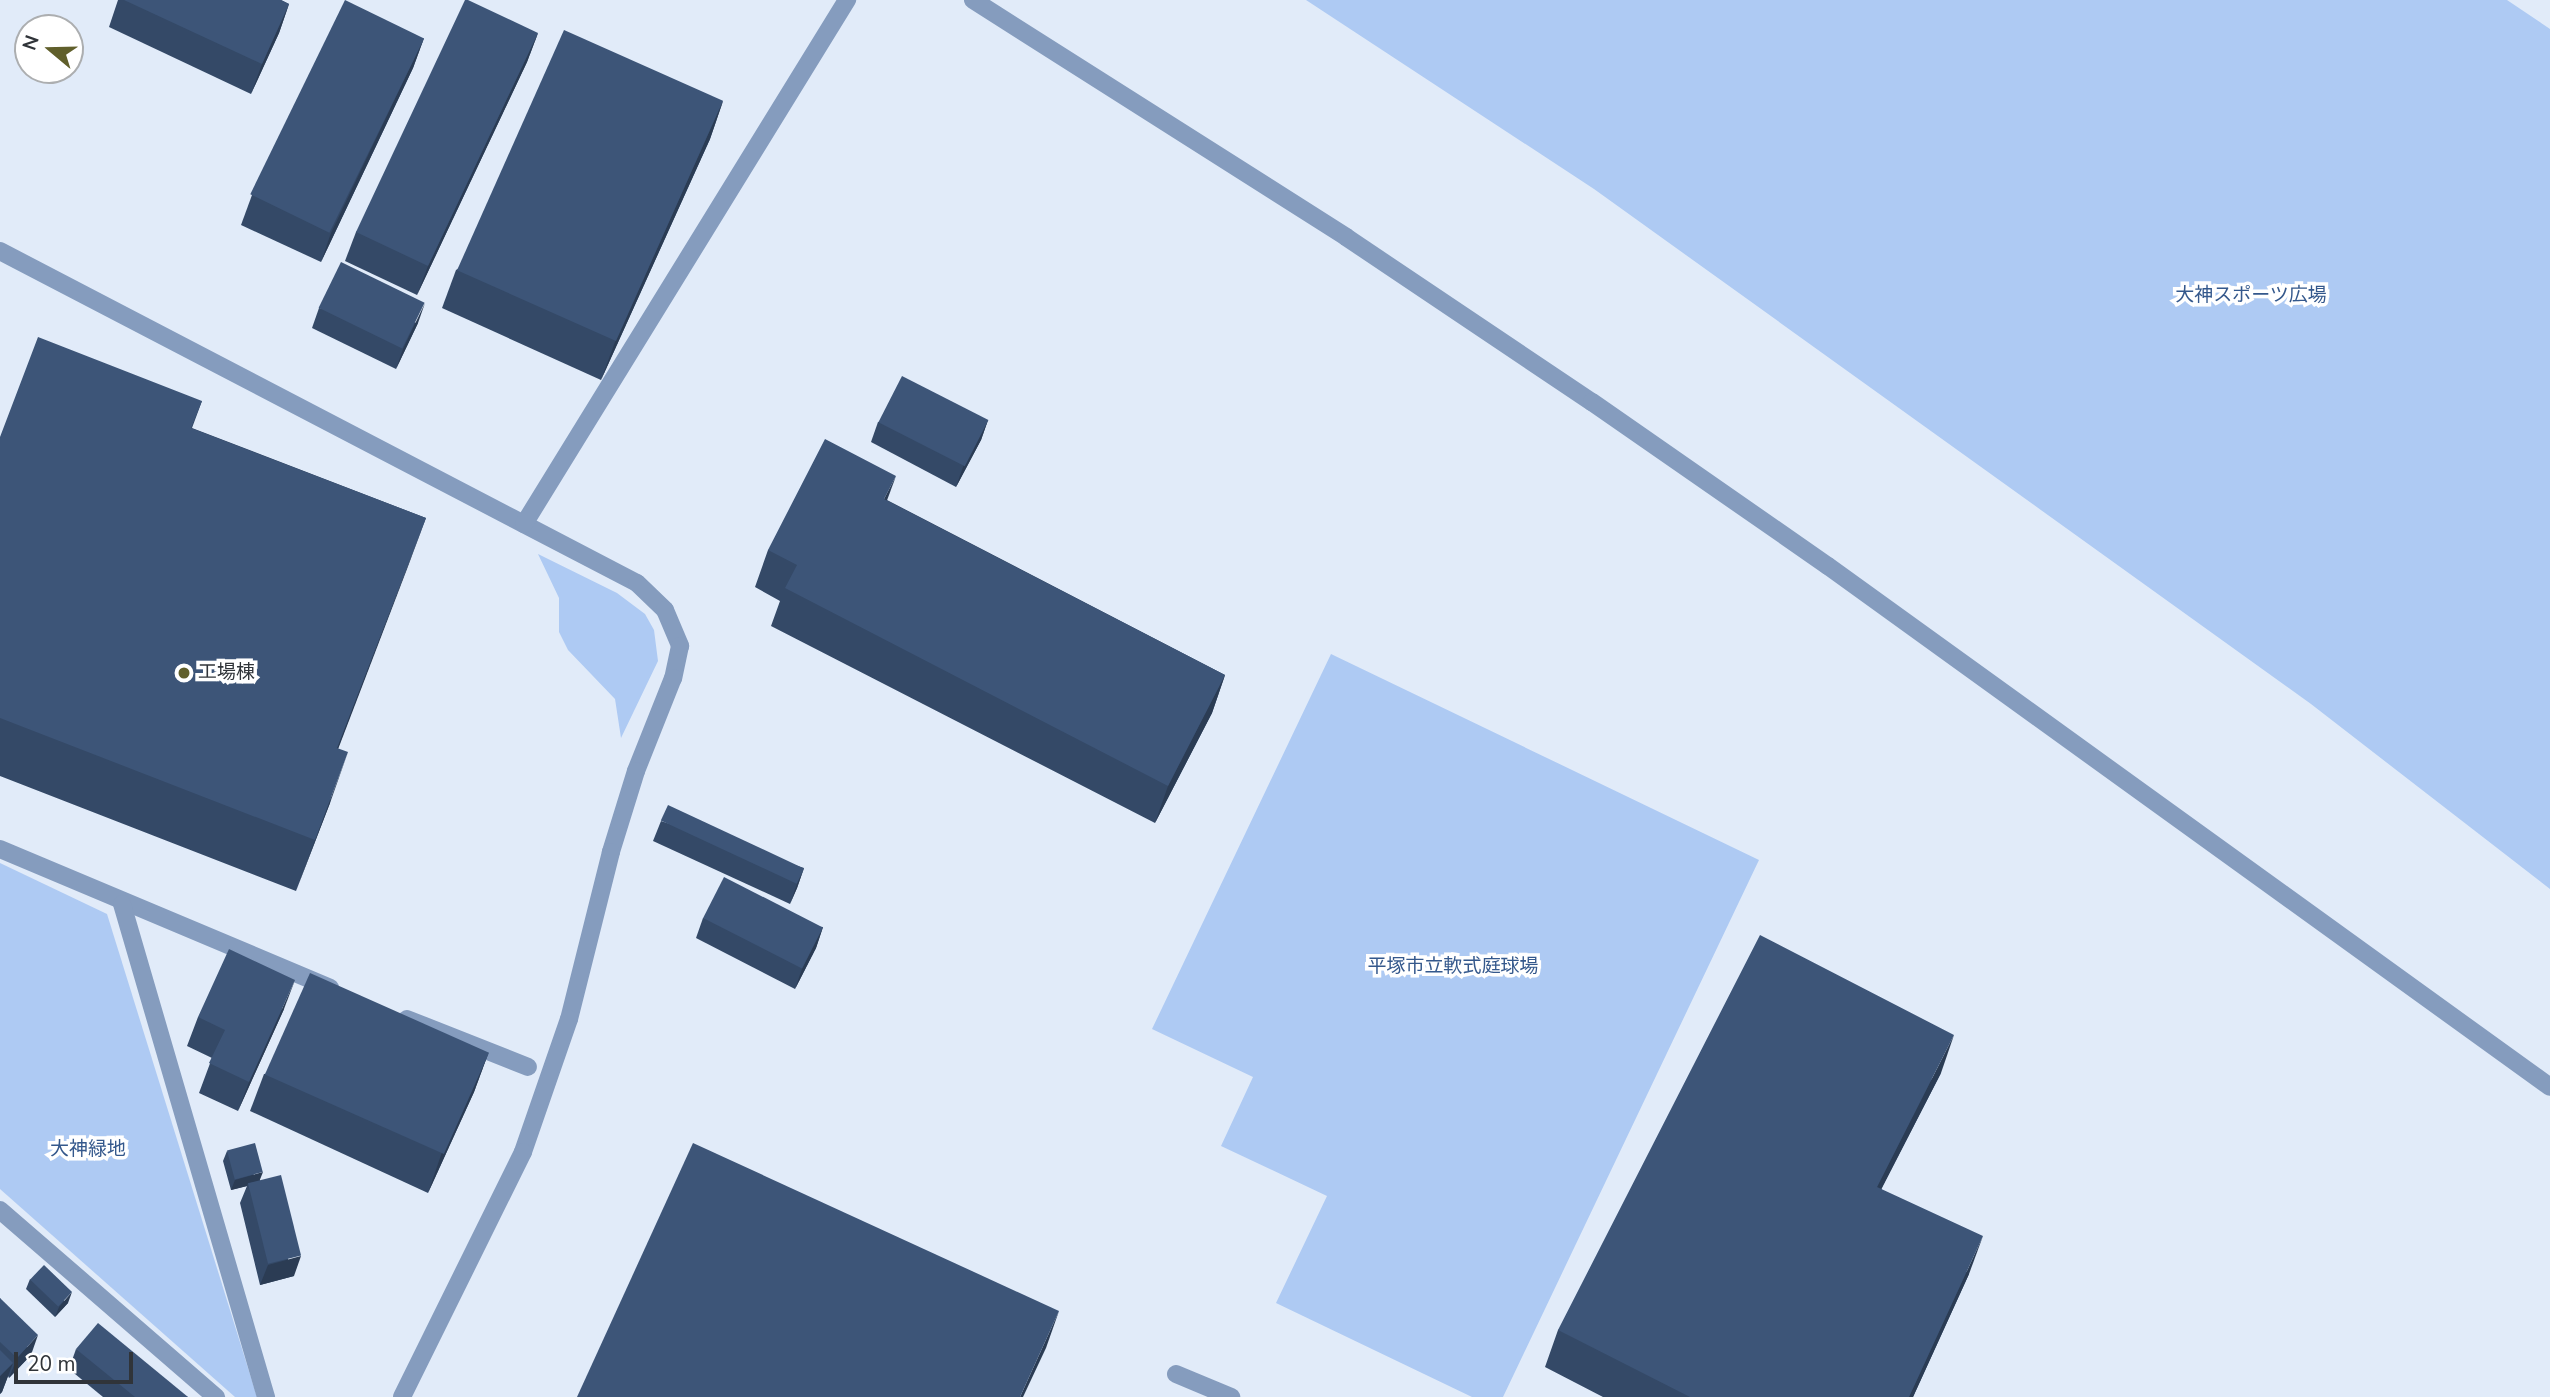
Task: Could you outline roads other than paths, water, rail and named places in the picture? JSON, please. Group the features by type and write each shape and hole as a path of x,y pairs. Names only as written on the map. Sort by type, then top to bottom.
{"street":[{"path":"524,524 847,0"},
{"path":"973,0 1346,237 1592,402 1828,566 2550,1087"},
{"path":"0,251 637,583 665,610 680,646 673,677 636,771 611,852 569,1019 523,1152 402,1397"},
{"path":"0,849 122,904 354,998"},
{"path":"122,904 266,1397"},
{"path":"393,1013 528,1067"},
{"path":"0,1210 216,1397"},
{"path":"1177,1374 1231,1397"}],"place":[{"name":"工場棟","path":"184,673"}],"park label":[{"name":"大神スポーツ広場","path":"2251,296"},
{"name":"平塚市立軟式庭球場","path":"1453,967"},
{"name":"大神緑地","path":"88,1150"}]}
